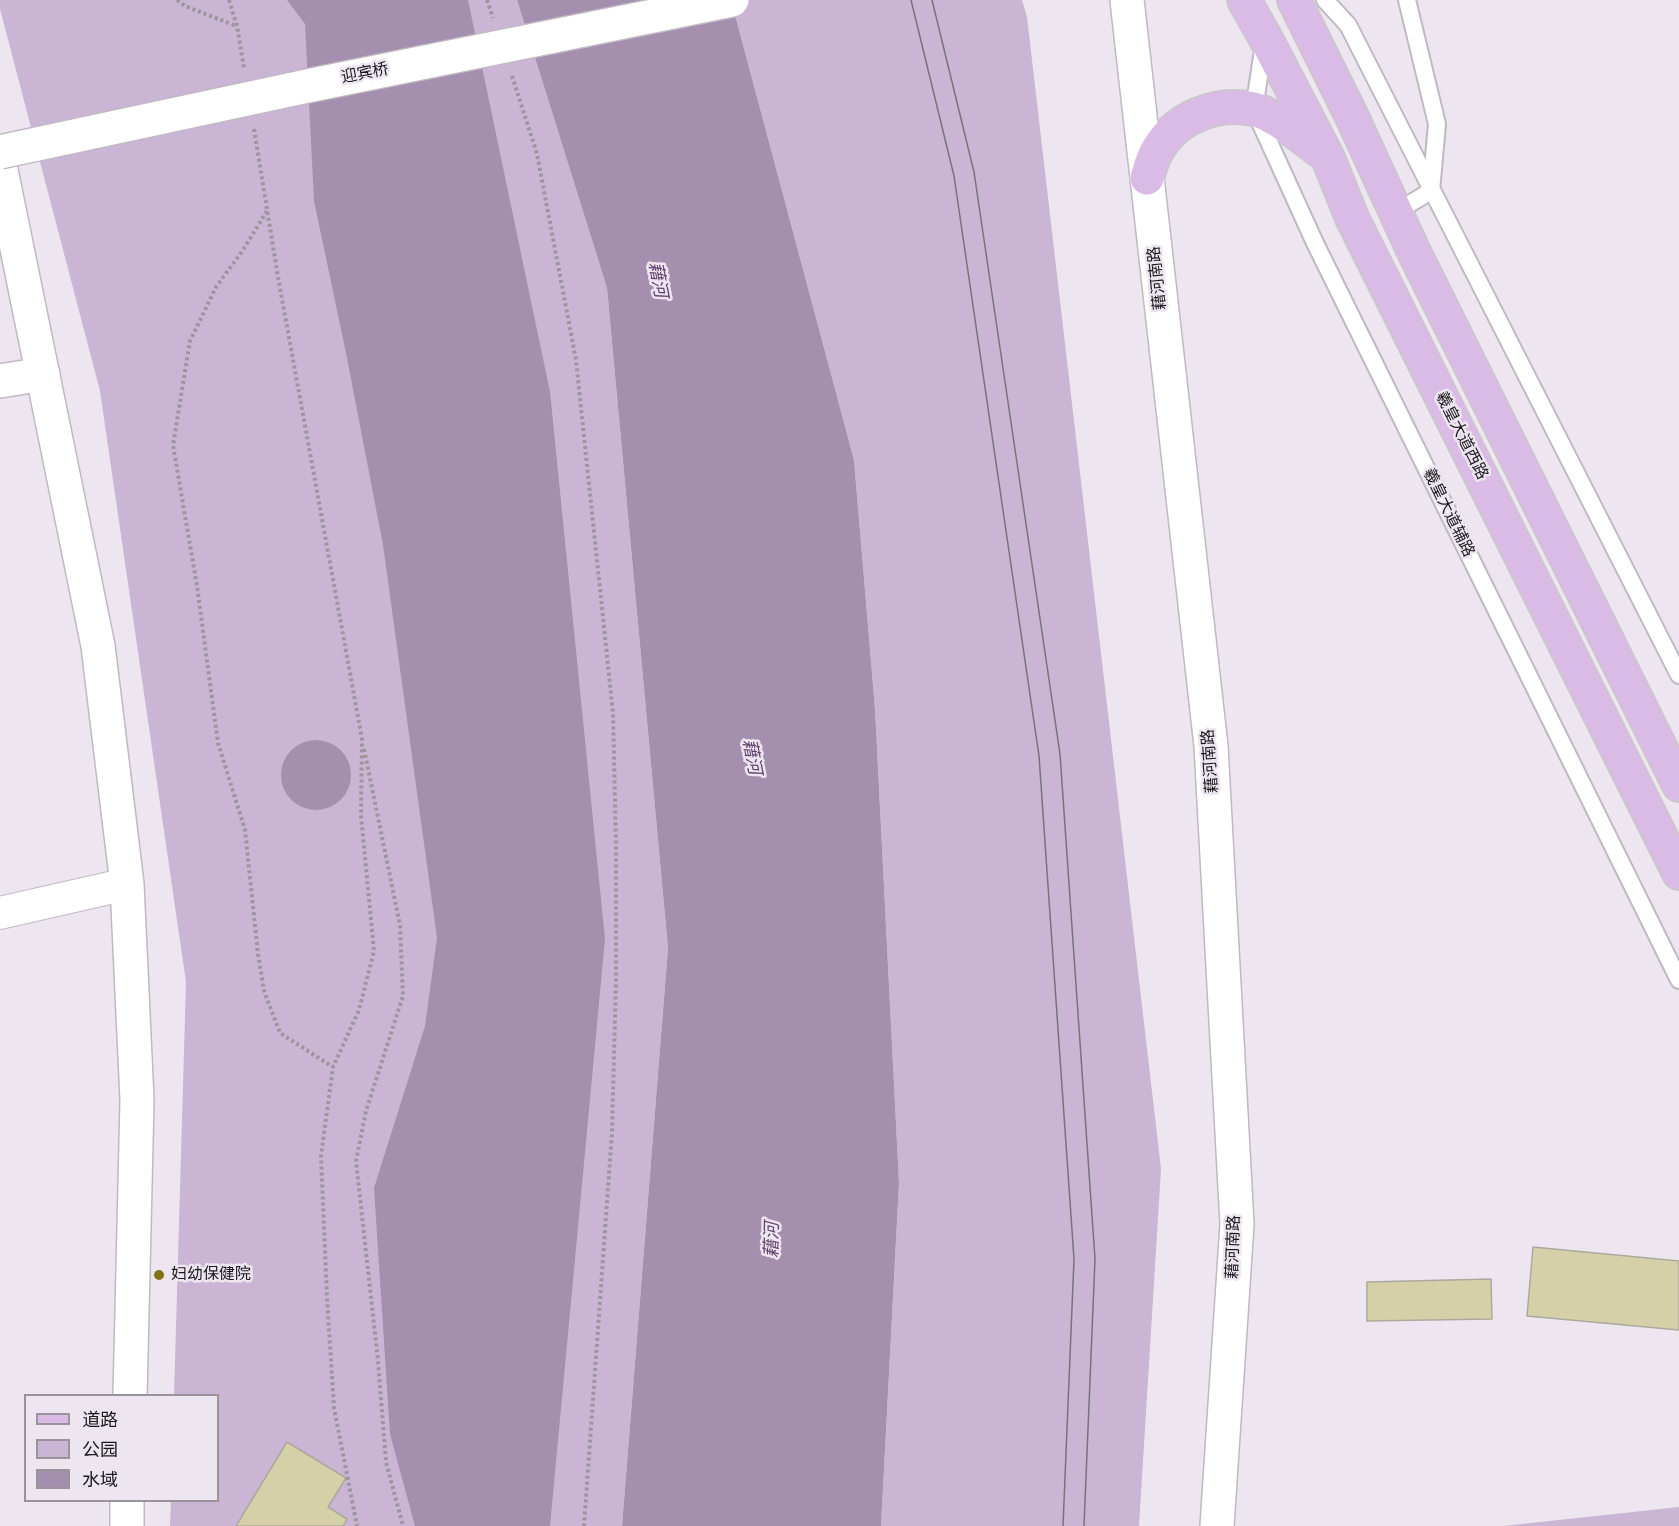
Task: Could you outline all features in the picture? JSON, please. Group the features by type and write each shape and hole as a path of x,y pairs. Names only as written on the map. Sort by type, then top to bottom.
{"main road":[{"name":"迎宾桥","path":"0,152 312,85 732,0"},
{"name":"藉河南路","path":"1128,0 1211,746 1236,1212 1217,1526"},
{"name":"羲皇大道西路","path":"1244,0 1328,158 1352,218 1679,873"},
{"path":"1294,0 1679,785"},
{"path":"1147,178 1157,151 1174,129 1198,114 1226,107 1254,109 1286,126 1328,158"},
{"path":"0,165 98,646 127,884 137,1100 130,1394"},
{"path":"0,381 43,374"},
{"path":"127,1526 128,1502"}],"street":[{"path":"0,913 127,884"}],"lane":[{"path":"1325,0 1348,26 1679,675"},
{"path":"1407,0 1437,124 1431,191"},
{"path":"1254,109 1265,37"},
{"name":"羲皇大道辅路","path":"1254,109 1315,243 1679,980"},
{"path":"1396,212 1431,191"}],"path":[{"path":"177,0 185,6 237,26"},
{"path":"229,0 237,26 245,72"},
{"path":"487,0 494,22"},
{"path":"509,66 537,154 576,360 613,713 616,979 612,1132 584,1526"},
{"path":"252,118 362,739 400,925 404,996 366,1111 356,1161 378,1361 386,1462 403,1526"},
{"path":"267,211 243,250 216,287 190,341 173,445 197,586 218,743 245,830 264,991 280,1033 333,1067"},
{"path":"357,1526 334,1408 321,1156 333,1067 359,1010 374,951 361,815 362,739"}],"green space":[{"path":"0,0 517,0 607,288 668,948 622,1526 170,1526 171,1502 219,1502 219,1394 174,1394 186,982 100,391 0,9"},
{"path":"731,0 1022,0 1027,17 1161,1169 1139,1526 881,1526 899,1183 875,709 854,460"},
{"path":"1679,1507 1679,1526 1503,1526"}],"water":[{"path":"287,0 468,0 550,392 605,939 550,1526 415,1526 390,1434 374,1188 425,1026 437,938 383,545 314,201 305,24"},
{"name":"藉河","path":"517,0 731,0 854,460 875,709 899,1183 881,1526 622,1526 668,948 607,288"},
{"path":"316,740 329,743 341,750 348,762 351,775 348,788 341,800 329,807 316,810 303,807 291,800 284,788 281,775 284,762 291,750 303,743"}],"building":[{"path":"1533,1247 1679,1261 1679,1330 1527,1316"},
{"path":"1491,1279 1492,1319 1367,1321 1367,1282"},
{"path":"287,1442 346,1478 328,1507 347,1519 343,1526 236,1526"}],"tram line":[{"path":"911,0 954,176 1039,756 1074,1259 1063,1526"},
{"path":"932,0 974,172 1060,754 1095,1259 1084,1526"}],"place":[{"name":"妇幼保健院","path":"159,1275"}]}
